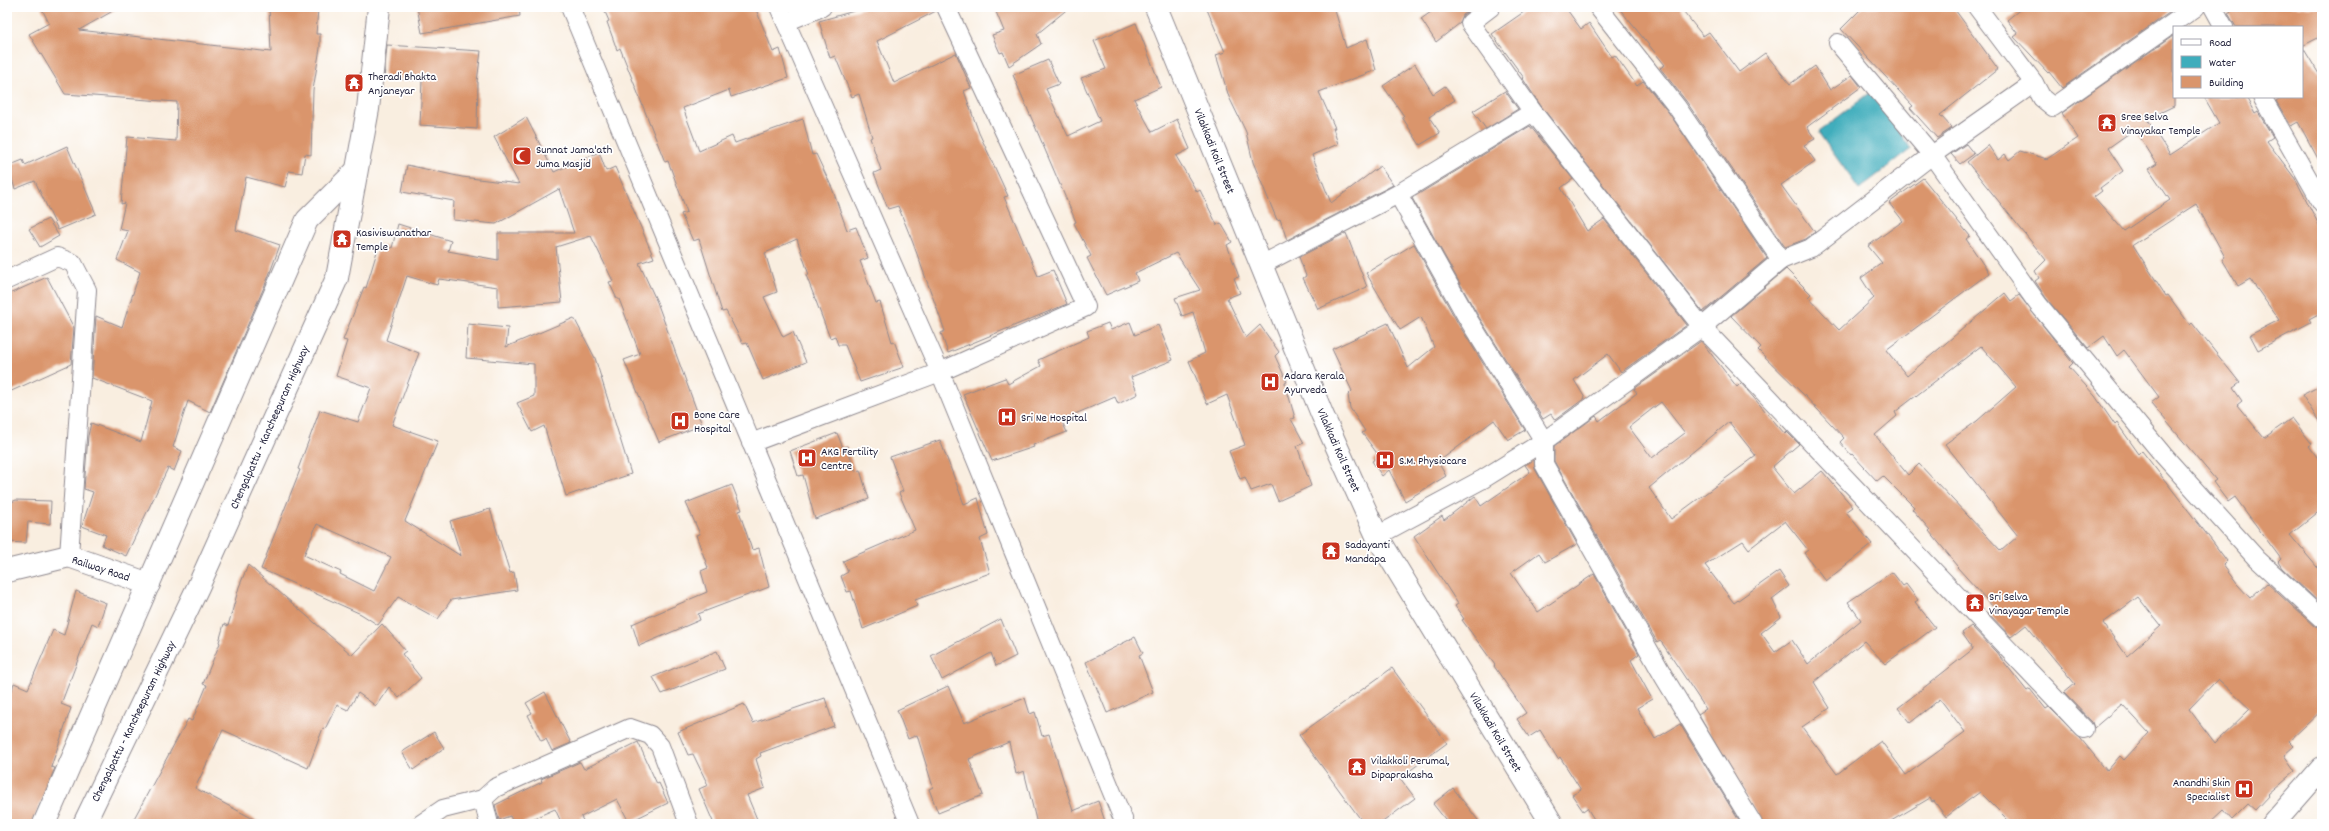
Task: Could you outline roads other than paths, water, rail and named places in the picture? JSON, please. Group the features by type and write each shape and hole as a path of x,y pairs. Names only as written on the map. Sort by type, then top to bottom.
{"main road":[{"name":"Chengalpattu - Kancheepuram Highway","path":"84,824 198,587 337,278 368,109 378,7"},
{"name":"Vilakkadi Koil Street","path":"1156,7 1322,414 1377,536 1552,824"},
{"path":"44,824 307,220 356,172"},
{"name":"Railway Road","path":"7,570 69,556 149,584"},
{"path":"2273,824 2322,768"}],"street":[{"path":"570,7 750,443 910,824"},
{"path":"822,7 782,15 940,372 1125,824"},
{"path":"750,443 940,372 1086,306 946,7"},
{"path":"1491,7 1470,23 1533,112 1702,327 2084,729"},
{"path":"1598,7 1677,107 1781,260"},
{"path":"1977,7 2034,83 2042,98 2054,107 2196,7"},
{"path":"2214,7 2224,26"},
{"path":"1838,43 1932,155 2038,304 2164,456 2257,559 2322,619"},
{"path":"1377,536 1482,479 1544,441 1702,327 1781,260 1811,248 1932,155 2034,83"},
{"path":"2263,98 2322,203"},
{"path":"1261,265 1398,194 1533,112"},
{"path":"1398,194 1468,319 1544,441 1544,464 1664,677 1753,824"},
{"path":"7,280 57,257 73,263 87,290 69,556"},
{"path":"421,824 443,809 483,799 495,788 630,728 650,735 660,746 689,824"},
{"path":"483,799 489,824"}],"water":[{"path":"1871,92 1911,149 1859,189 1818,132"}],"place":[{"name":"Theradi Bhakta Anjaneyar","path":"354,83"},
{"name":"Sree Selva Vinayakar Temple","path":"2107,123"},
{"name":"Sunnat Jama'ath Juma Masjid","path":"522,156"},
{"name":"Kasiviswanathar Temple","path":"342,239"},
{"name":"Adara Kerala Ayurveda","path":"1270,382"},
{"name":"Sri Ne Hospital","path":"1007,417"},
{"name":"Bone Care Hospital","path":"680,421"},
{"name":"AKG Fertility Centre","path":"807,458"},
{"name":"S.M. Physiocare","path":"1385,460"},
{"name":"Sadayanti Mandapa","path":"1331,551"},
{"name":"Sri Selva Vinayagar Temple","path":"1975,603"},
{"name":"Vilakkoli Perumal, Dipaprakasha","path":"1357,767"},
{"name":"Anandhi Skin Specialist","path":"2244,789"}]}
